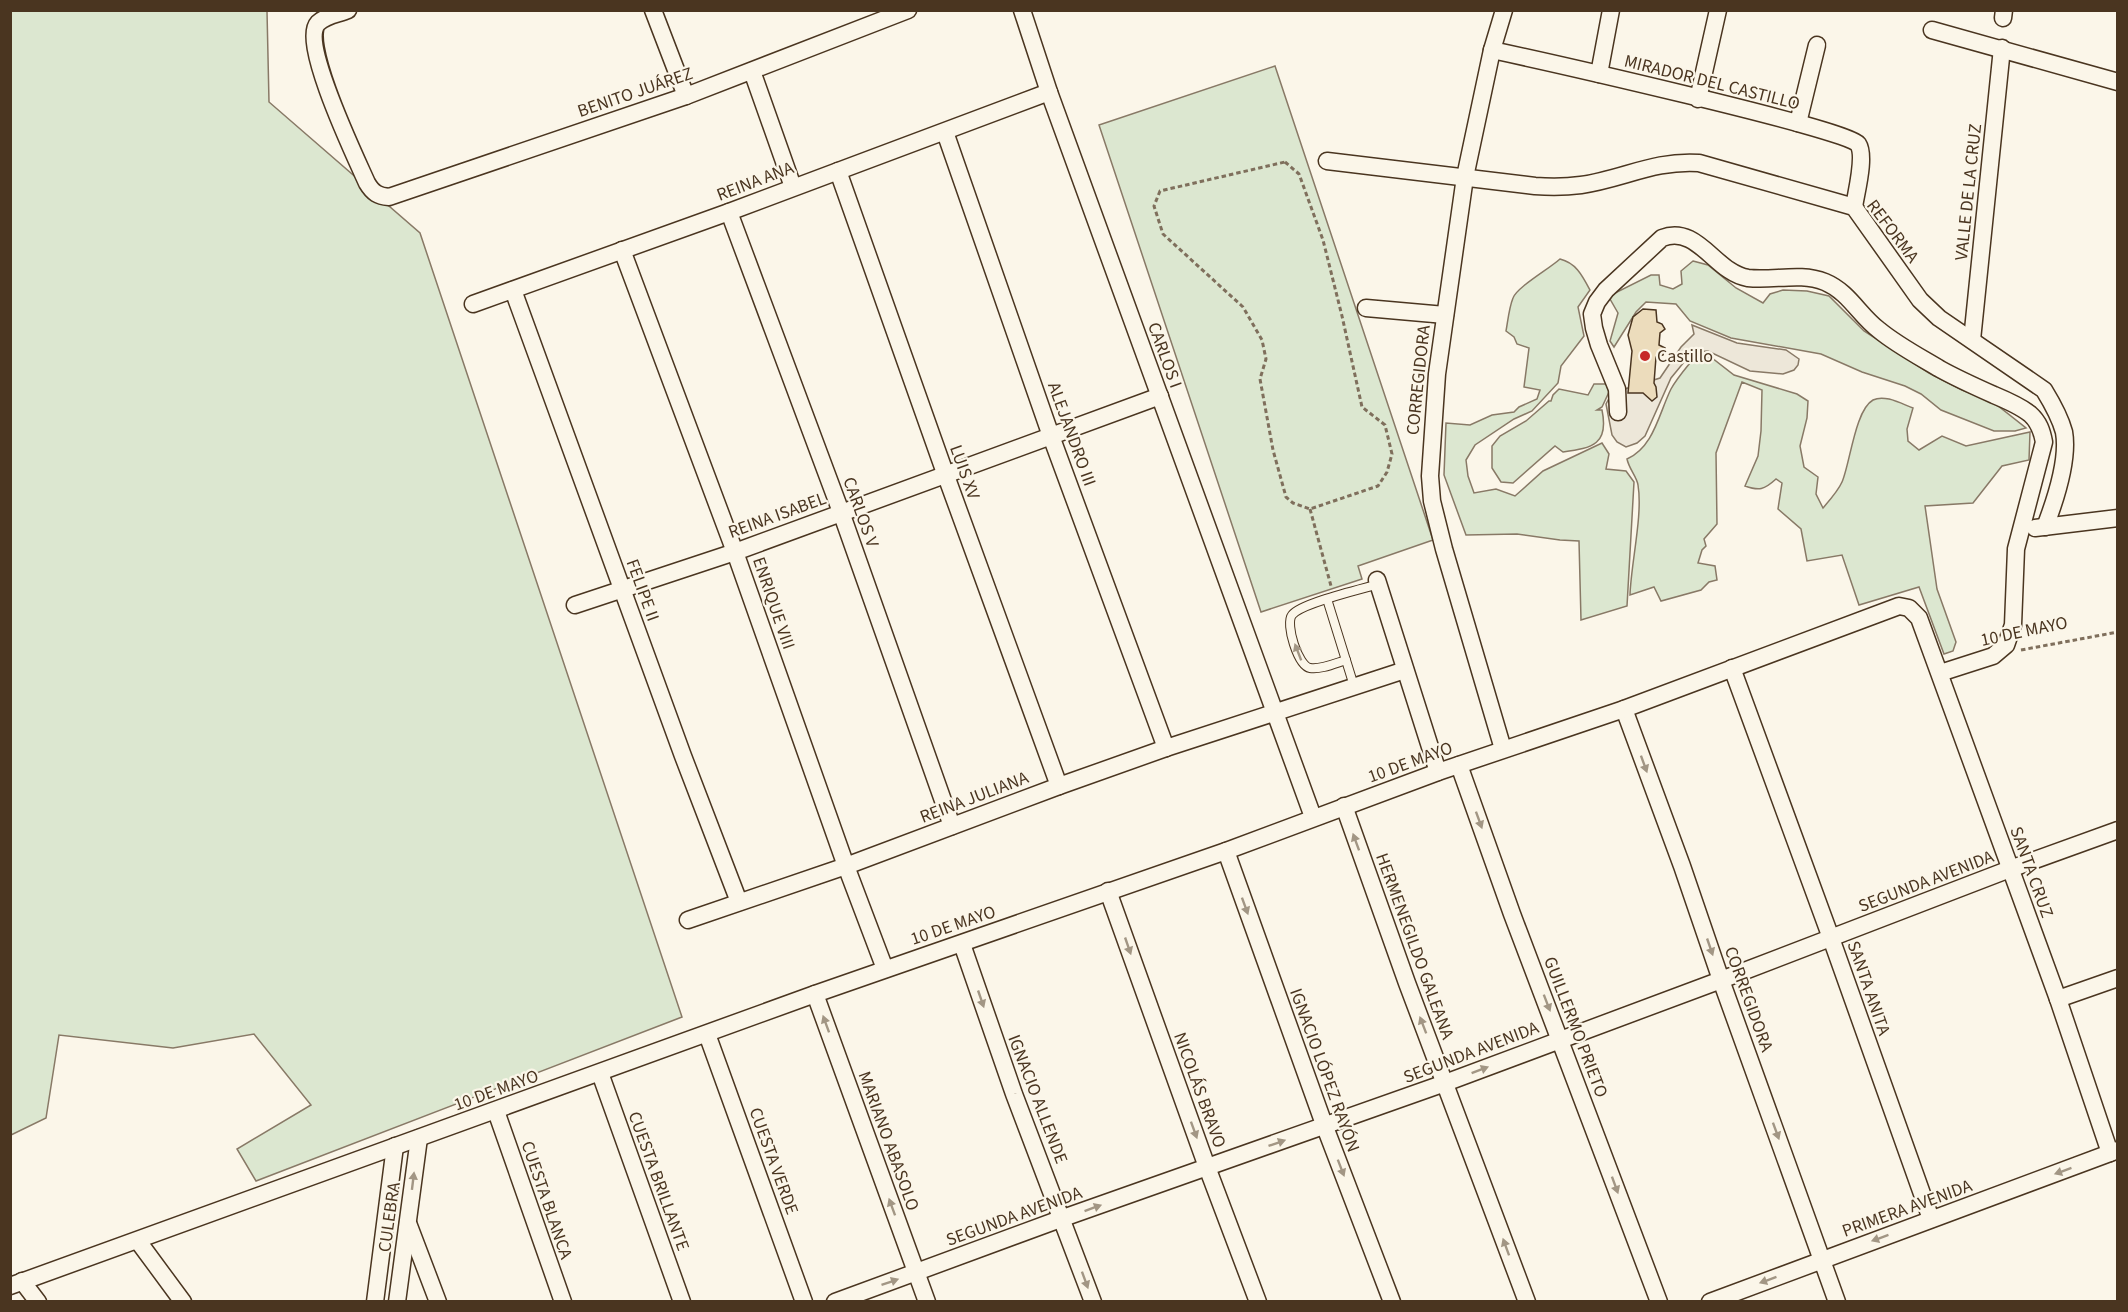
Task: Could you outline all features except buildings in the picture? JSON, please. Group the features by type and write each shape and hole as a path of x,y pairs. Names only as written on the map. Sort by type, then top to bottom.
{"street":[{"name":"BENITO JUÁREZ","path":"348,10 326,17 318,23 313,32 316,50 334,108 373,192 389,198 686,96 908,10"},
{"path":"653,10 686,96"},
{"name":"CARLOS I","path":"1022,10 1049,92 1313,817"},
{"name":"CORREGIDORA","path":"1503,749 1432,501 1430,450 1437,374 1465,177 1492,50 1504,10"},
{"path":"1599,74 1611,10"},
{"path":"1698,99 1718,10"},
{"path":"1932,30 2118,82"},
{"path":"1797,123 1817,45"},
{"name":"VALLE DE LA CRUZ","path":"1972,340 2002,48"},
{"name":"MIRADOR DEL CASTILLO","path":"1492,50 1599,74 1849,138 1859,146 1861,156 1854,207"},
{"path":"752,72 793,187"},
{"name":"REINA ANA","path":"473,304 729,212 1049,92"},
{"name":"ALEJANDRO III","path":"945,132 1051,435 1166,748"},
{"name":"REFORMA","path":"1327,161 1534,186 1561,187 1582,185 1660,164 1699,163 1854,207 1920,300 1939,318 2044,390 2061,422 2065,452 2052,509 2045,527"},
{"name":"LUIS XV","path":"838,171 1059,786"},
{"name":"CARLOS V","path":"729,212 841,512 952,826"},
{"path":"1618,412 1617,389 1594,328 1592,314 1606,290 1662,238 1672,234 1684,236 1735,274 1747,278 1808,278 1824,282 1850,299 1880,331 1958,379 2029,413 2041,427 2044,442 2016,549 2013,625 2006,645 1993,656"},
{"name":"ENRIQUE VIII","path":"622,250 735,552 846,866 885,969"},
{"name":"FELIPE II","path":"513,290 739,902"},
{"path":"1365,308 1445,315"},
{"name":"REINA ISABEL","path":"575,605 735,552 1160,396"},
{"path":"2020,529 2118,518"},
{"path":"2045,527 2083,530 2118,528"},
{"path":"1378,582 1438,772"},
{"name":"10 DE MAYO","path":"16,1283 885,969 1226,851 1313,817 1503,749 1624,709 1881,612 1899,606 1909,608"},
{"name":"SANTA CRUZ","path":"1909,608 1919,618 1940,673 2114,1152"},
{"name":"10 DE MAYO","path":"1940,673 1993,656"},
{"name":"SANTA ANITA","path":"1732,668 1931,1219"},
{"name":"REINA JULIANA","path":"688,920 846,866 1166,748 1405,670"},
{"name":"CORREGIDORA","path":"1624,709 1837,1302"},
{"name":"GUILLERMO PRIETO","path":"1459,765 1512,914 1659,1302"},
{"name":"HERMENEGILDO GALEANA","path":"1344,806 1407,983 1527,1302"},
{"name":"SEGUNDA AVENIDA","path":"835,1302 1063,1218 1446,1083 2118,830"},
{"name":"IGNACIO LÓPEZ RAYÓN","path":"1226,851 1325,1127 1392,1302"},
{"name":"NICOLÁS BRAVO","path":"1108,891 1258,1302"},
{"name":"IGNACIO ALLENDE","path":"962,944 1014,1094 1093,1302"},
{"path":"2058,999 2118,978"},
{"name":"MARIANO ABASOLO","path":"815,994 927,1302"},
{"name":"CUESTA VERDE","path":"707,1034 804,1302"},
{"name":"CUESTA BRILLANTE","path":"600,1073 682,1302"},
{"name":"CUESTA BLANCA","path":"496,1111 563,1302"},
{"name":"CULEBRA","path":"397,1302 419,1138"},
{"name":"CULEBRA","path":"375,1302 395,1146"},
{"name":"PRIMERA AVENIDA","path":"1710,1302 2114,1152"},
{"path":"408,1222 438,1302"},
{"path":"138,1240 183,1302"},
{"path":"16,1283 38,1302"}],"lane":[{"path":"1346,660 1309,668 1302,664 1290,628 1290,620 1293,614 1300,609 1378,582"},
{"path":"1331,598 1354,686"}],"path":[{"path":"1285,162 1293,168 1303,184 1323,240 1362,406 1385,425 1392,454 1387,472 1378,486 1310,509 1302,508 1286,497 1273,450 1260,379 1266,359 1262,340 1243,307 1163,234 1154,206 1160,192 1285,162"},
{"path":"1310,509 1331,598"},
{"name":"10 DE MAYO","path":"1993,656 2118,632"}],"green space":[{"path":"11,11 267,11 269,102 420,233 682,1017 256,1181 237,1149 311,1105 254,1034 173,1048 59,1035 46,1118 11,1135"},
{"path":"1275,66 1433,540 1358,566 1362,579 1261,612 1099,125"},
{"path":"1560,259 1574,267 1590,290 1578,307 1584,336 1561,366 1558,383 1532,411 1514,419 1475,445 1466,460 1468,476 1474,493 1496,489 1515,496 1543,471 1602,443 1609,454 1606,469 1626,471 1634,482 1627,606 1581,620 1579,541 1517,534 1466,535 1444,475 1446,423 1470,425 1492,415 1514,412 1519,407 1537,399 1540,390 1524,387 1529,348 1517,344 1514,337 1506,331 1508,318 1516,294"},
{"path":"1693,261 1708,265 1736,288 1763,303 1770,294 1783,290 1807,291 1829,296 1864,331 1929,373 1962,390 1993,402 2026,428 2015,431 1994,431 1941,410 1921,394 1905,386 1862,372 1821,354 1731,338 1690,321 1676,304 1646,302 1636,312 1614,347 1610,341 1618,313 1610,299 1613,294 1651,275 1659,275 1660,285 1673,289 1682,284 1681,271"},
{"path":"1694,358 1712,358 1734,375 1797,394 1808,401 1807,418 1800,446 1804,467 1818,477 1816,494 1823,508 1842,482 1862,414 1873,400 1878,398 1899,402 1913,408 1907,429 1908,441 1919,450 1942,436 1966,446 2030,432 2029,460 2002,466 1973,503 1925,506 1937,589 1956,642 1953,651 1944,654 1919,587 1859,605 1842,555 1807,561 1801,529 1778,509 1782,483 1776,479 1761,488 1754,489 1745,486 1758,456 1762,390 1742,382 1716,453 1717,524 1704,539 1706,546 1702,550 1698,563 1715,566 1717,580 1709,582 1701,590 1661,601 1654,587 1630,595 1639,497 1637,482 1627,459 1636,454 1650,438 1671,389"},
{"path":"1594,384 1606,384 1609,392 1602,407 1597,410 1602,410 1604,421 1601,437 1583,449 1563,452 1555,446 1513,483 1501,482 1492,468 1492,446 1500,436 1526,421 1551,401 1559,389 1588,395"}],"shaded area":[{"path":"1692,325 1737,343 1786,350 1799,359 1798,365 1794,370 1783,374 1750,371 1708,351 1697,352 1689,356 1671,378 1645,436 1637,443 1626,447 1617,442 1612,435 1606,404 1612,393 1660,378 1681,347 1694,334"}],"place":[{"name":"Castillo","path":"1645,356"}]}
